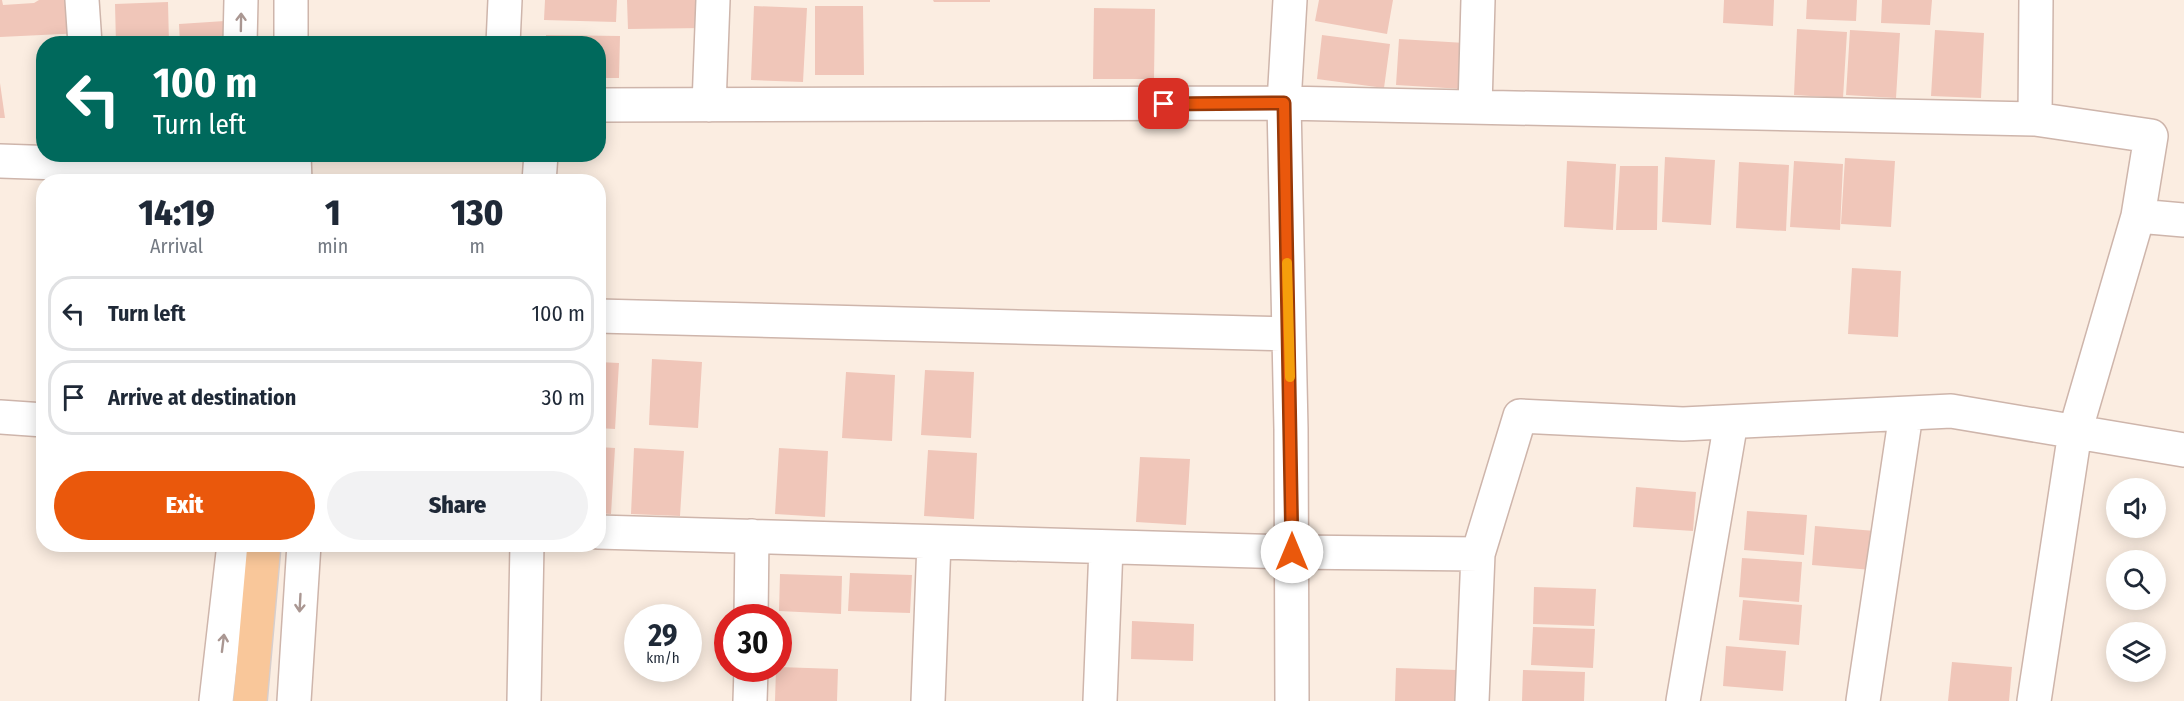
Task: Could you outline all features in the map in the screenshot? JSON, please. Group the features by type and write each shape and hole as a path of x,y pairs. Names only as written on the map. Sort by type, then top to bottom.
{"main road":[{"path":"250,701 263,552"}],"street":[{"path":"82,0 84,36"},
{"path":"240,36 241,0"},
{"path":"291,0 291,36"},
{"path":"503,36 505,0"},
{"path":"709,105 713,0"},
{"path":"1290,0 1284,103 1292,552 1292,701"},
{"path":"1475,107 1478,0"},
{"path":"2035,119 2036,0"},
{"path":"606,105 1284,103 2035,119 2151,136 2138,216 2075,432 2034,701"},
{"path":"0,161 36,160"},
{"path":"136,162 238,169 294,169"},
{"path":"2138,216 2184,220"},
{"path":"606,316 1289,334"},
{"path":"1472,701 1478,554 1520,416 1683,424 1951,411 2184,450"},
{"path":"1863,701 1906,414"},
{"path":"0,417 36,419"},
{"path":"1683,701 1731,422"},
{"path":"606,532 1292,552 1478,554"},
{"path":"751,604 752,536"},
{"path":"928,701 934,542"},
{"path":"1100,701 1106,547"},
{"path":"216,701 233,552"},
{"path":"294,701 303,552"},
{"path":"524,701 527,552"},
{"path":"750,701 751,682"}],"building":[{"path":"0,0 3,5 34,3 39,0 81,0 83,33 0,37"},
{"path":"545,0 617,0 616,22 544,20"},
{"path":"627,0 704,0 704,28 628,29"},
{"path":"933,0 990,0 990,2 934,2"},
{"path":"1319,0 1393,0 1387,34 1315,21"},
{"path":"1724,0 1774,0 1773,26 1723,23"},
{"path":"1807,0 1857,0 1856,21 1806,19"},
{"path":"1882,0 1932,0 1930,25 1881,23"},
{"path":"168,2 169,36 116,36 115,4"},
{"path":"754,6 807,8 803,82 751,80"},
{"path":"815,6 863,6 864,75 815,75"},
{"path":"1094,8 1155,9 1154,79 1093,79"},
{"path":"225,21 226,36 180,36 179,24"},
{"path":"1797,29 1847,32 1843,98 1794,95"},
{"path":"1850,30 1900,33 1896,98 1846,95"},
{"path":"1935,30 1984,33 1981,98 1931,96"},
{"path":"546,35 620,36 619,78 606,78 606,36"},
{"path":"1322,35 1390,44 1384,88 1317,79"},
{"path":"1399,39 1465,43 1463,89 1396,85"},
{"path":"0,83 5,118 0,118"},
{"path":"1665,157 1715,160 1711,225 1662,222"},
{"path":"1845,158 1895,161 1891,227 1841,224"},
{"path":"1567,161 1616,164 1613,230 1564,227"},
{"path":"1794,161 1843,164 1840,230 1790,227"},
{"path":"1739,162 1789,165 1786,231 1736,228"},
{"path":"1620,166 1658,166 1657,230 1616,230"},
{"path":"1852,268 1901,271 1898,337 1848,334"},
{"path":"652,359 702,362 698,428 649,425"},
{"path":"606,362 619,363 615,429 606,428"},
{"path":"925,370 974,372 971,438 921,435"},
{"path":"846,372 895,375 892,441 842,438"},
{"path":"606,447 615,448 611,514 606,514"},
{"path":"634,448 684,451 680,516 631,514"},
{"path":"779,448 828,451 825,517 775,514"},
{"path":"928,450 977,453 974,519 924,516"},
{"path":"1140,457 1190,459 1186,525 1136,522"},
{"path":"1636,487 1696,492 1693,531 1633,527"},
{"path":"1747,511 1807,515 1804,555 1744,550"},
{"path":"1815,526 1875,531 1872,570 1812,565"},
{"path":"1742,558 1802,562 1799,602 1739,597"},
{"path":"850,573 912,575 910,613 848,611"},
{"path":"780,574 842,576 841,614 792,612 792,604 779,604"},
{"path":"1534,587 1596,589 1594,626 1533,624"},
{"path":"1743,600 1802,605 1799,645 1739,640"},
{"path":"1132,621 1194,624 1193,661 1131,659"},
{"path":"1533,627 1595,629 1593,668 1531,665"},
{"path":"1726,646 1786,651 1783,691 1723,686"},
{"path":"1952,662 2012,667 2009,701 1948,701"},
{"path":"792,667 838,669 837,701 775,701 776,682 792,682"},
{"path":"1396,668 1457,670 1457,701 1395,701"},
{"path":"1523,670 1585,672 1584,701 1522,701"}],"slow traffic":[{"path":"1287,263 1290,377"}],"route":[{"path":"1164,104 1284,103 1292,552"}]}
